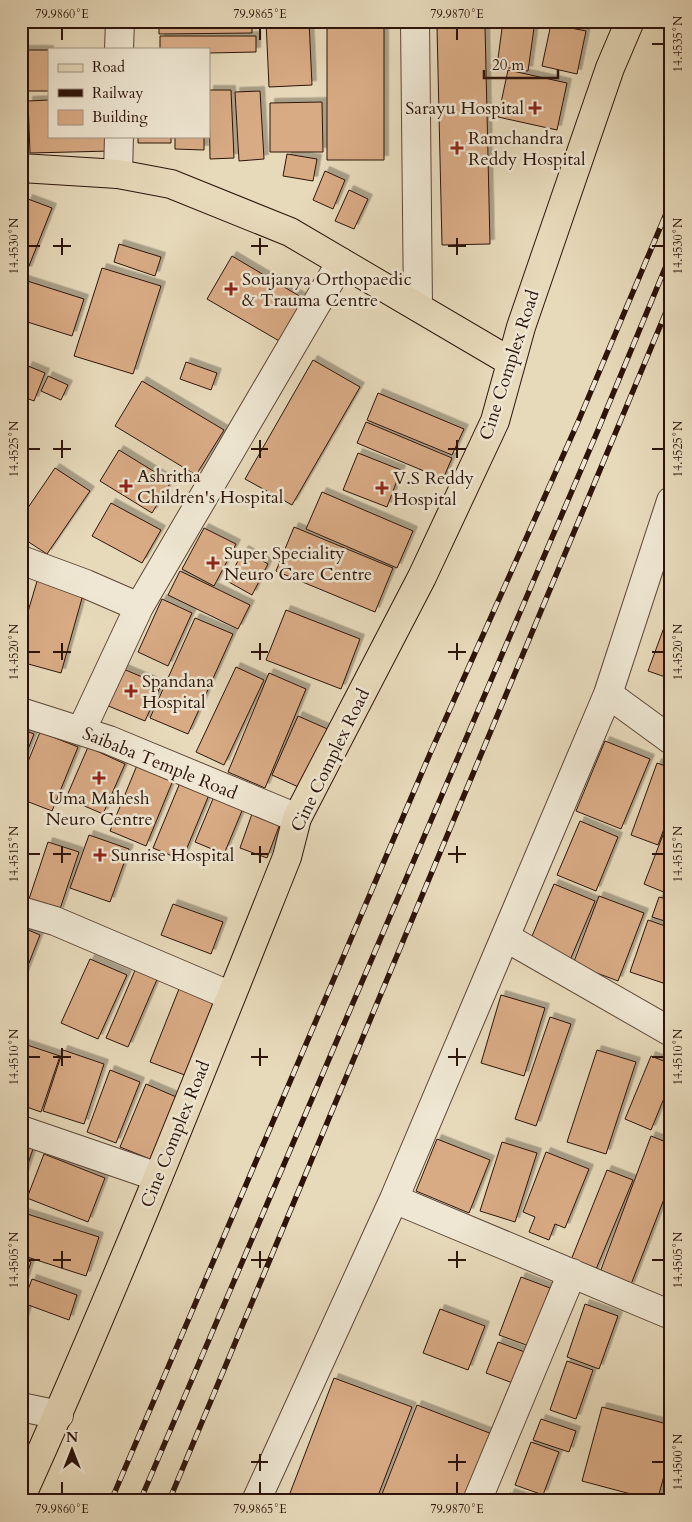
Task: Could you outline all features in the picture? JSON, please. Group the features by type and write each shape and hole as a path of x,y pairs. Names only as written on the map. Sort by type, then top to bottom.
{"main road":[{"name":"Cine Complex Road","path":"21,1497 59,1414 174,1142 286,857 297,818 422,577 495,421 521,327 610,68 630,21"},
{"path":"610,68 651,21"},
{"path":"21,168 118,174 171,184 290,232 511,362"}],"street":[{"path":"119,48 120,21"},
{"path":"415,21 418,307"},
{"path":"118,174 119,138"},
{"path":"81,731 139,607 341,262"},
{"path":"256,1501 394,1199 608,694 671,501"},
{"path":"21,560 86,584 139,607"},
{"path":"608,694 671,740"},
{"name":"Saibaba Temple Road","path":"21,712 109,740 297,818"},
{"path":"21,911 55,921 231,996"},
{"path":"504,937 671,1032"},
{"path":"21,1130 158,1177"},
{"path":"394,1199 671,1315"},
{"path":"477,1501 572,1274"},
{"path":"21,1406 59,1414"}],"building":[{"path":"159,21 252,21 252,33 159,34"},
{"path":"266,21 309,21 312,85 269,87"},
{"path":"327,21 384,21 384,160 327,160"},
{"path":"503,21 535,21 528,71 497,66"},
{"path":"551,24 586,31 577,74 542,66"},
{"path":"485,26 490,244 442,245 437,27"},
{"path":"160,36 256,36 256,52 210,53 210,48 160,48"},
{"path":"21,50 48,50 48,91 21,91"},
{"path":"508,70 567,83 557,130 498,117"},
{"path":"210,90 231,90 234,158 210,159"},
{"path":"260,91 264,159 239,161 235,92"},
{"path":"48,100 48,138 112,138 112,151 30,153 28,101"},
{"path":"322,102 323,152 270,152 270,103"},
{"path":"138,138 171,138 171,143 138,143"},
{"path":"175,138 204,138 204,150 175,149"},
{"path":"287,154 317,159 313,181 283,176"},
{"path":"325,171 345,180 333,209 313,200"},
{"path":"349,190 368,199 354,229 335,221"},
{"path":"28,199 52,208 27,271 21,268 21,217"},
{"path":"119,244 161,257 155,276 114,262"},
{"path":"232,256 306,300 281,342 207,299"},
{"path":"102,268 161,286 133,374 74,356"},
{"path":"21,279 84,299 72,336 21,320"},
{"path":"313,360 360,387 292,505 245,479"},
{"path":"186,362 217,373 211,390 180,379"},
{"path":"28,366 45,373 34,401 21,396 21,382"},
{"path":"48,376 68,385 61,400 41,391"},
{"path":"142,381 224,430 196,475 115,426"},
{"path":"378,393 464,429 452,455 367,420"},
{"path":"366,422 452,458 443,479 357,443"},
{"path":"119,450 171,482 152,513 100,481"},
{"path":"358,453 401,470 387,507 343,490"},
{"path":"55,468 90,491 47,554 21,537 21,518"},
{"path":"322,492 413,531 397,568 306,529"},
{"path":"111,503 161,530 142,563 92,536"},
{"path":"294,527 393,568 375,612 276,571"},
{"path":"204,528 236,544 214,586 182,569"},
{"path":"244,550 268,564 252,595 227,581"},
{"path":"180,571 250,605 238,629 168,595"},
{"path":"38,578 84,591 61,673 21,662 21,635"},
{"path":"162,599 192,613 168,666 138,652"},
{"path":"286,610 360,639 341,689 266,660"},
{"path":"195,618 233,634 188,734 150,718"},
{"path":"666,622 671,623 671,679 648,671"},
{"path":"236,667 264,680 224,765 196,752"},
{"path":"121,668 161,685 145,721 106,705"},
{"path":"269,673 306,689 265,788 228,772"},
{"path":"298,716 332,731 305,790 272,775"},
{"path":"21,729 34,734 21,767"},
{"path":"40,732 78,747 52,811 21,799 21,779"},
{"path":"605,741 650,759 621,829 576,811"},
{"path":"88,747 125,764 103,814 66,798"},
{"path":"140,758 176,773 146,846 110,831"},
{"path":"657,763 671,768 671,810 658,845 631,835"},
{"path":"182,778 211,790 182,860 153,848"},
{"path":"215,794 244,806 224,854 195,842"},
{"path":"253,811 281,821 267,858 240,848"},
{"path":"580,821 618,837 596,891 557,875"},
{"path":"668,822 671,822 671,895 644,884"},
{"path":"89,835 129,849 110,902 70,888"},
{"path":"48,842 79,852 59,912 28,902"},
{"path":"554,884 595,901 568,965 527,948"},
{"path":"599,896 644,913 618,981 573,964"},
{"path":"659,897 671,900 671,923 652,917"},
{"path":"173,904 223,922 211,954 161,935"},
{"path":"648,920 671,928 671,962 663,983 630,972"},
{"path":"21,927 40,935 21,983"},
{"path":"90,959 127,975 98,1039 61,1023"},
{"path":"136,968 158,977 128,1047 106,1038"},
{"path":"179,989 219,1005 190,1077 150,1062"},
{"path":"501,995 545,1008 524,1076 481,1063"},
{"path":"550,1017 571,1024 536,1126 515,1119"},
{"path":"21,1043 60,1056 41,1112 21,1105"},
{"path":"63,1050 104,1064 84,1124 43,1111"},
{"path":"597,1050 636,1062 606,1154 567,1142"},
{"path":"651,1056 671,1064 671,1081 651,1130 625,1119"},
{"path":"110,1070 140,1082 116,1143 87,1132"},
{"path":"146,1084 181,1099 155,1161 120,1147"},
{"path":"651,1136 671,1144 671,1181 630,1287 599,1275"},
{"path":"21,1138 35,1143 21,1184"},
{"path":"437,1139 490,1160 469,1213 416,1191"},
{"path":"502,1142 537,1153 515,1222 480,1211"},
{"path":"546,1152 589,1169 565,1228 555,1224 549,1240 529,1232 535,1217 523,1212"},
{"path":"44,1154 105,1178 88,1222 27,1198"},
{"path":"607,1170 633,1180 594,1274 569,1265"},
{"path":"21,1212 99,1237 86,1276 21,1255"},
{"path":"21,1258 31,1262 21,1292"},
{"path":"521,1277 550,1288 529,1346 499,1335"},
{"path":"32,1279 77,1295 69,1320 23,1303"},
{"path":"585,1304 618,1316 599,1369 567,1357"},
{"path":"21,1305 28,1308 21,1330"},
{"path":"440,1309 485,1326 468,1370 423,1353"},
{"path":"498,1342 530,1354 518,1385 486,1373"},
{"path":"567,1361 593,1370 576,1419 550,1410"},
{"path":"334,1378 412,1407 376,1501 287,1501"},
{"path":"417,1405 492,1434 465,1501 399,1501 382,1494"},
{"path":"602,1407 671,1425 671,1451 657,1501 582,1481"},
{"path":"541,1419 576,1431 569,1452 533,1440"},
{"path":"531,1442 559,1452 543,1495 515,1485"},
{"path":"510,1493 532,1501 507,1501"}],"railway":[{"path":"111,1501 429,756 578,422 671,202"},
{"path":"140,1501 598,430 671,254"},
{"path":"169,1501 671,300"}],"place":[{"name":"Sarayu Hospital","path":"535,108"},
{"name":"Ramchandra Reddy Hospital","path":"457,148"},
{"name":"Soujanya Orthopaedic & Trauma Centre","path":"231,289"},
{"name":"Ashritha Children's Hospital","path":"126,486"},
{"name":"V.S Reddy Hospital","path":"382,488"},
{"name":"Super Speciality Neuro Care Centre","path":"213,563"},
{"name":"Spandana Hospital","path":"131,691"},
{"name":"Uma Mahesh Neuro Centre","path":"99,778"},
{"name":"Sunrise Hospital","path":"100,855"}]}
